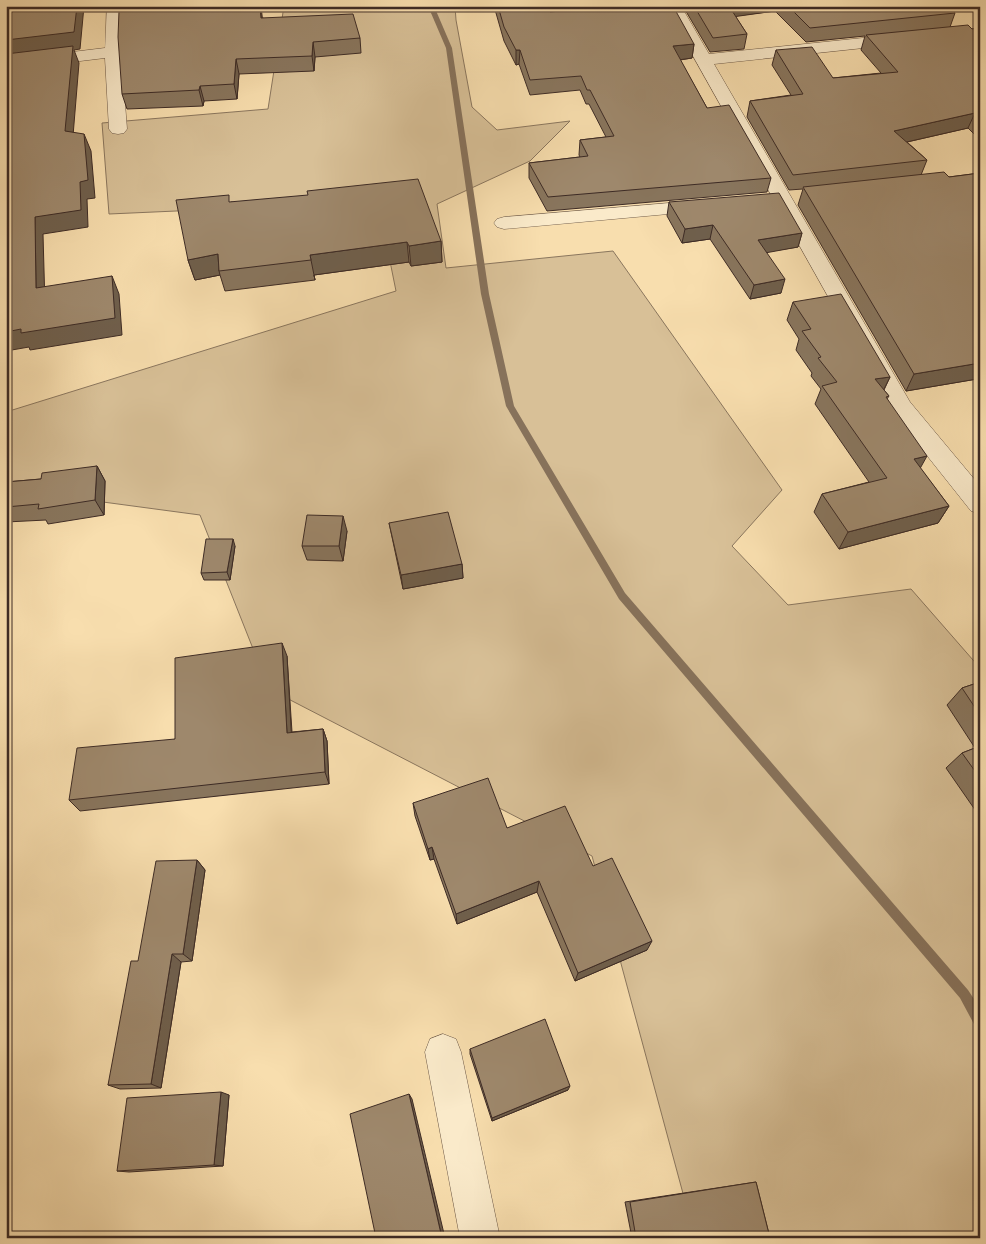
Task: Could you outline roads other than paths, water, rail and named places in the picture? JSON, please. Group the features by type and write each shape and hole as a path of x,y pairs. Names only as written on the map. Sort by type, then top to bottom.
{"street":[{"path":"115,6 113,52 118,129"},
{"path":"673,6 733,110 781,199 902,408 980,504"},
{"path":"703,60 920,37"},
{"path":"6,65 113,52"},
{"path":"504,223 722,204"},
{"path":"443,1052 480,1238"}],"waterway":[{"path":"431,6 449,48 485,294 510,406 622,596 964,994 980,1021"}]}
